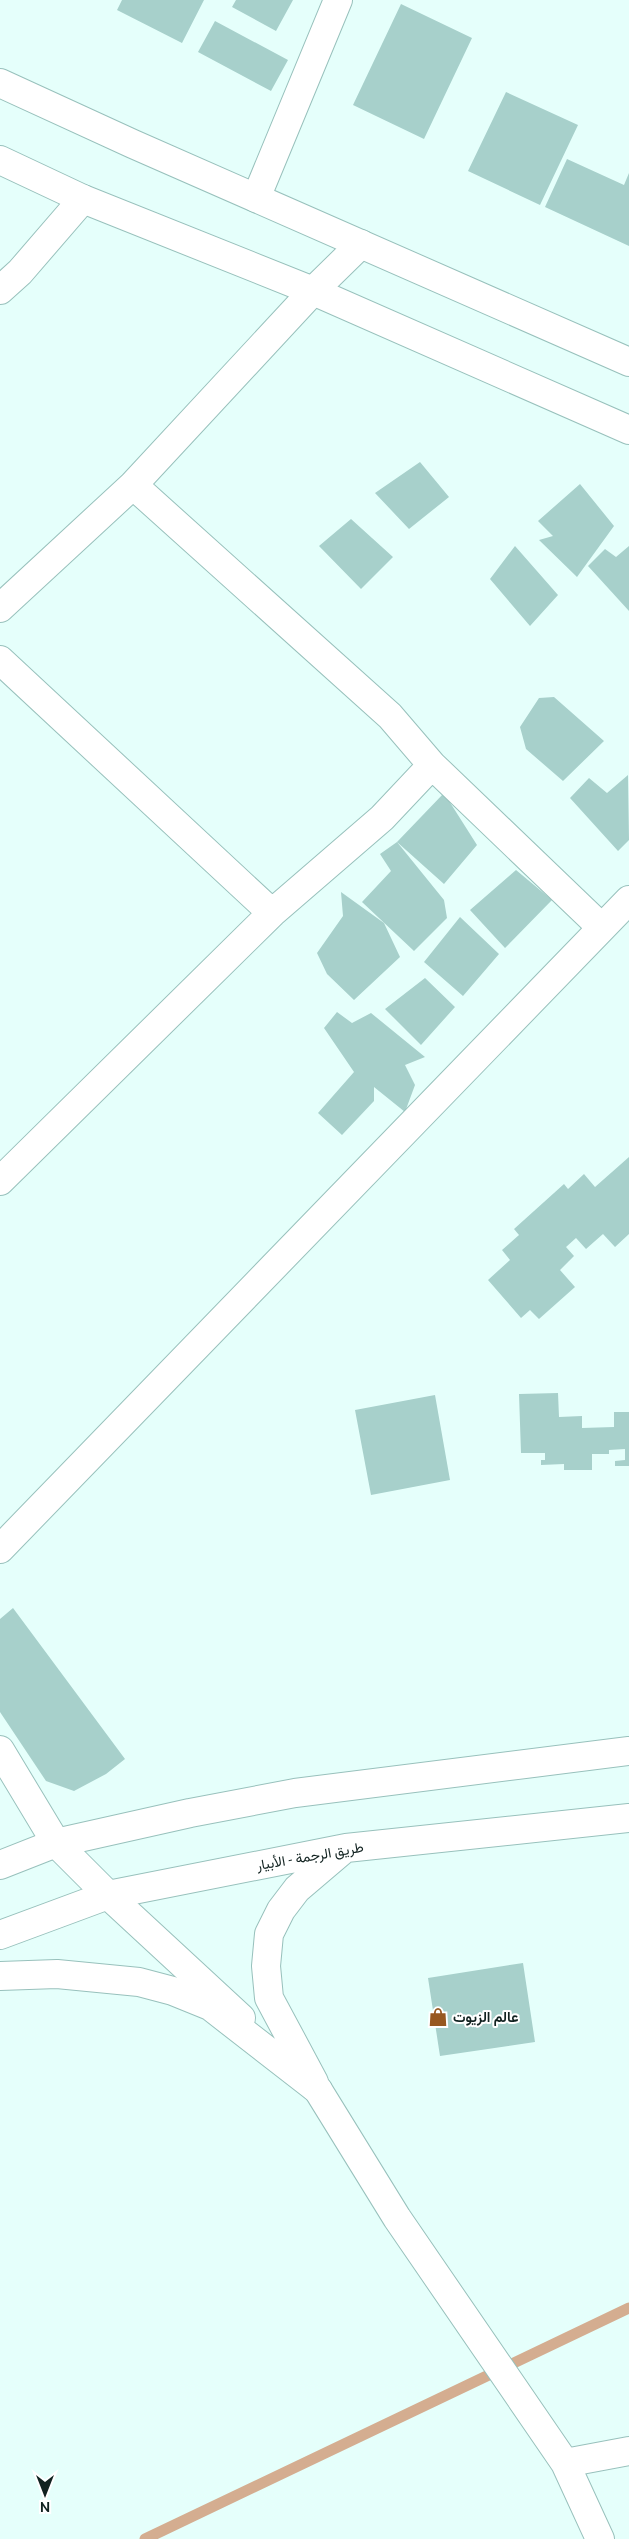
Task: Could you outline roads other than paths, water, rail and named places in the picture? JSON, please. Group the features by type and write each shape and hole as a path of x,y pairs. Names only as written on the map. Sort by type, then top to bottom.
{"main road":[{"path":"256,198 338,0"},
{"path":"0,83 629,362"},
{"path":"0,160 83,199 314,291 629,430"},
{"path":"0,290 20,272 83,199"},
{"path":"0,608 133,485 314,291 361,244"},
{"path":"133,485 390,716 432,765 601,927"},
{"path":"0,660 272,913"},
{"path":"0,1180 272,913 382,818 432,765"},
{"path":"0,1549 629,900"},
{"path":"0,1750 56,1843 108,1895 318,2090"},
{"path":"0,1865 56,1843 190,1813 295,1793 629,1751"},
{"name":"طريق الرجمة - الأبيار","path":"0,1935 108,1895 346,1848 629,1818"},
{"path":"346,1848 297,1889 281,1910 269,1934 266,1966 269,1998 318,2090 397,2218 565,2463 600,2539"},
{"path":"0,1976 57,1974 139,1982 174,1991 210,2006 318,2090"},
{"path":"565,2463 629,2451"}],"waterway":[{"path":"145,2539 629,2308"}],"place":[{"name":"عالم الزيوت","path":"438,2017"}]}
